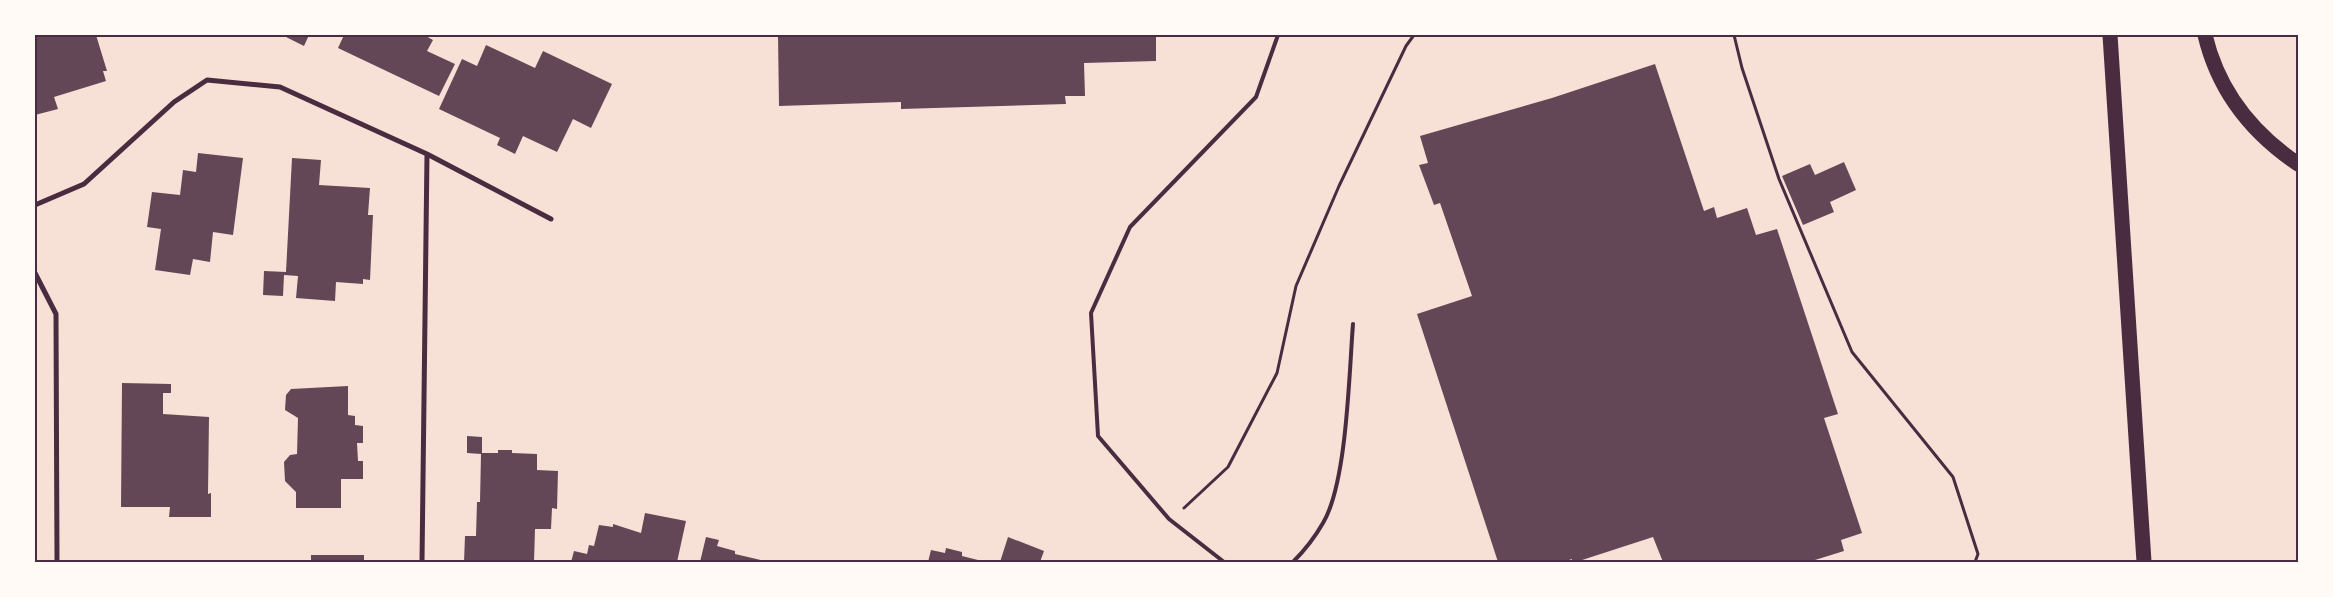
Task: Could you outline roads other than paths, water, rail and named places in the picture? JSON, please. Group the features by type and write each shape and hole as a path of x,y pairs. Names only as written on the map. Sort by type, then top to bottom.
{"highway":[{"path":"2110,35 2144,562"},
{"path":"2205,35 2218,74 2230,98 2260,134 2298,164"}],"street":[{"path":"35,205 84,184 174,102 207,80 280,87 427,154 551,219"},
{"path":"422,562 427,154"},
{"path":"35,273 56,314 57,562"}],"lane":[{"path":"1224,562 1169,519 1098,436 1091,314 1130,227 1256,97 1278,35"},
{"path":"1293,562 1324,522 1335,494 1343,441 1353,324"}]}
